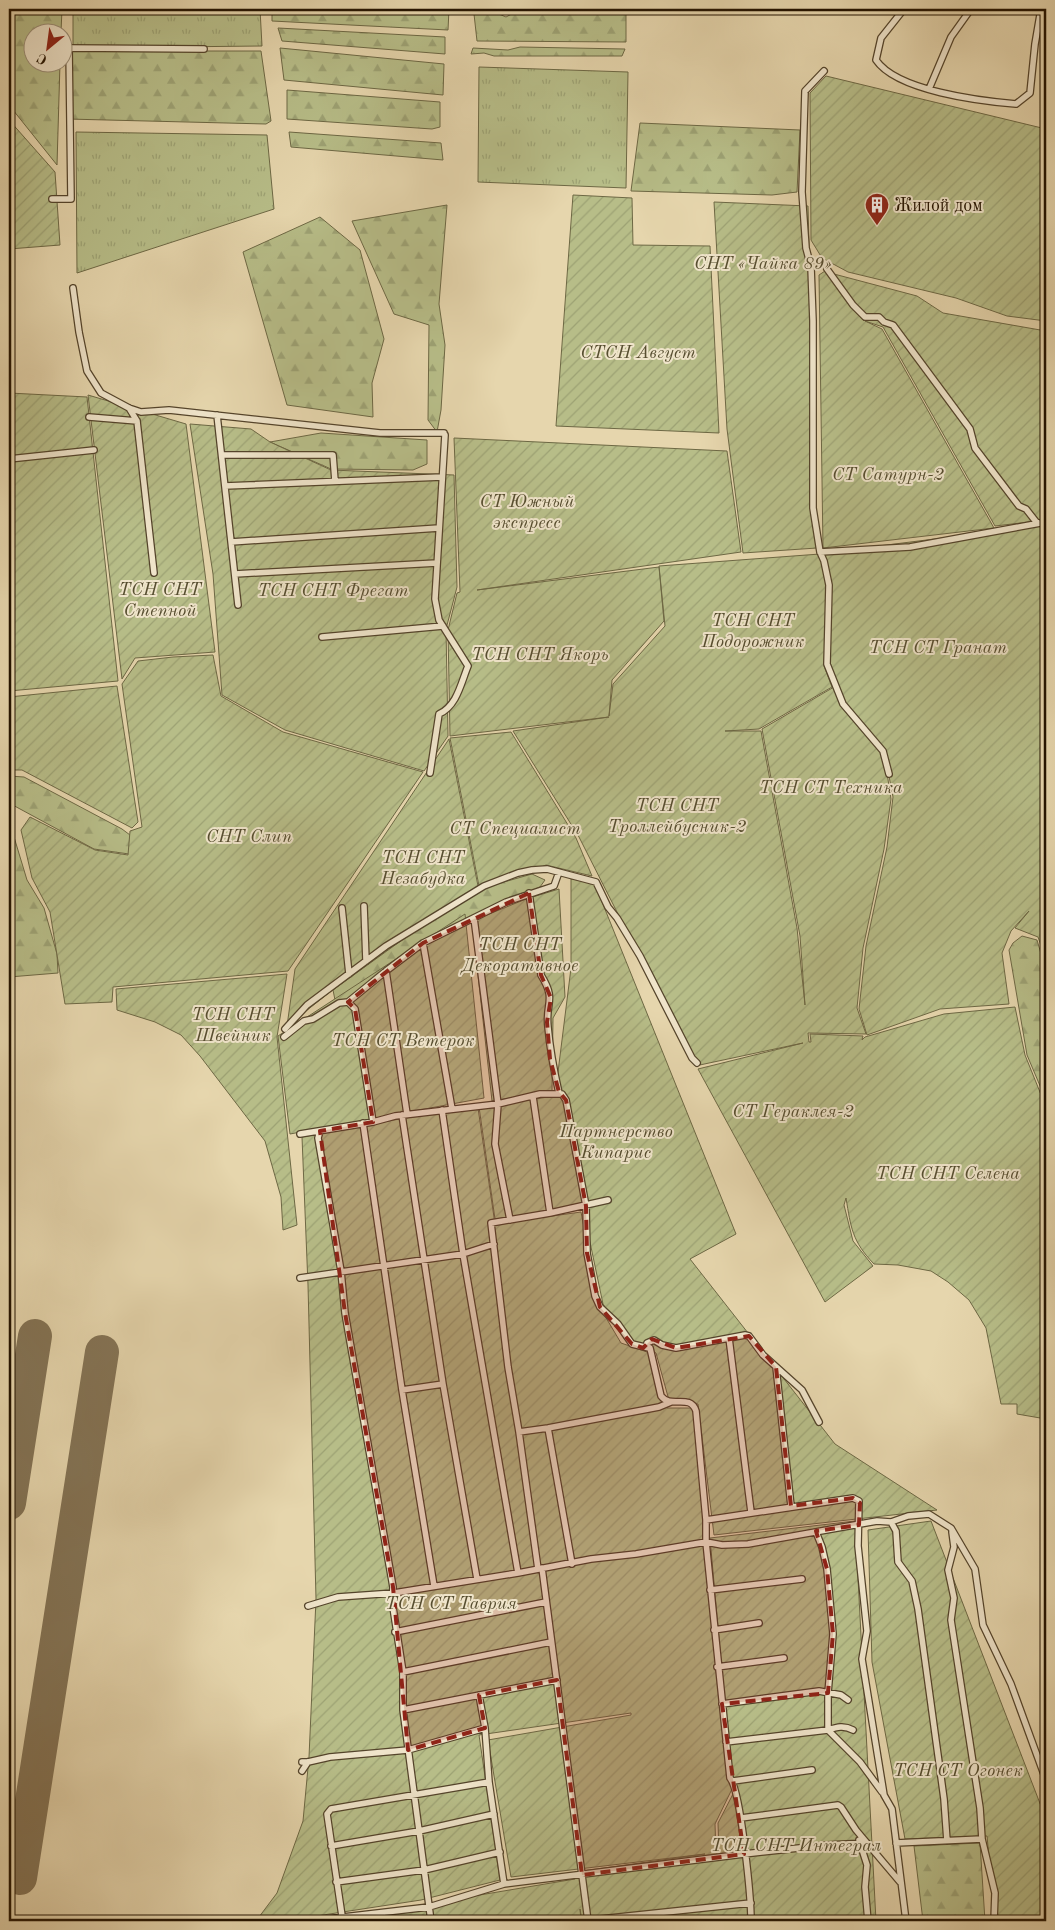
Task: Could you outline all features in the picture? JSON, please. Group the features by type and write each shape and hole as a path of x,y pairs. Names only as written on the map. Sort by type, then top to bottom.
{"street":[{"path":"904,9 881,38 876,60 881,68 899,80 929,89 978,100 1016,104 1030,94 1041,9"},
{"path":"929,89 951,37 971,9"},
{"path":"52,199 71,199 69,48 204,49"},
{"path":"824,71 805,91 802,192 806,248 811,267 814,349 813,508 820,552 829,585 827,664 843,704 882,751 889,774"},
{"path":"827,269 857,311 864,317 880,317 884,322 892,325 970,429 975,448 1019,506 1026,509 1037,523"},
{"path":"73,288 87,370 101,393 129,408 141,412 169,410 380,433 444,434 435,599 439,620 468,666 455,699 447,711 439,714 430,774"},
{"path":"129,408 137,421 154,573"},
{"path":"217,415 238,605"},
{"path":"89,417 137,421"},
{"path":"9,459 94,450"},
{"path":"222,455 333,455 335,482"},
{"path":"225,486 442,477"},
{"path":"820,552 910,547 1046,522"},
{"path":"231,542 439,528"},
{"path":"234,574 437,563"},
{"path":"322,637 443,626"},
{"path":"285,1029 307,1005 386,946 484,886 532,870 547,868 596,882 608,907 617,918 640,956 692,1058 697,1063"},
{"path":"284,1037 304,1021 314,1019 339,1003 348,1002 386,970 423,943 506,902 554,886 560,872"},
{"path":"529,893 541,975 547,985 551,998 547,1022 550,1059 559,1093"},
{"path":"364,906 366,960"},
{"path":"342,908 349,974"},
{"path":"474,918 498,1104 495,1144 510,1220"},
{"path":"423,943 452,1109"},
{"path":"386,970 424,1259 443,1384 477,1579"},
{"path":"348,1002 355,1009 373,1122"},
{"path":"300,1134 404,1115 498,1104 540,1094 559,1093 564,1095 586,1206 587,1252 595,1296 600,1307 618,1324 632,1344 650,1348"},
{"path":"533,1097 550,1213"},
{"path":"442,1110 463,1254 518,1573"},
{"path":"363,1123 402,1390 434,1586"},
{"path":"320,1131 318,1138 341,1271 345,1313 394,1593 392,1602 395,1632 403,1672 402,1710 431,1921"},
{"path":"588,1921 546,1602 508,1367 491,1223 586,1206 608,1200"},
{"path":"300,1278 463,1254 494,1244"},
{"path":"671,1402 663,1399 661,1396 650,1348 646,1344 652,1340 662,1346 676,1348 749,1336 763,1355 802,1390 818,1422"},
{"path":"729,1338 751,1512"},
{"path":"776,1367 791,1506"},
{"path":"402,1390 443,1384"},
{"path":"520,1432 660,1407 671,1402 688,1401 695,1408 717,1667 730,1778 733,1781 741,1818 751,1903 751,1921"},
{"path":"548,1428 572,1564"},
{"path":"706,1520 791,1506 856,1498 860,1503 858,1546 867,1631 862,1659 884,1795"},
{"path":"308,1606 338,1597 394,1593 572,1564 591,1559 636,1554 706,1542 722,1545 748,1544 877,1521 891,1522 908,1516 929,1514 951,1528 975,1569 983,1625 1011,1684 1046,1780"},
{"path":"891,1522 896,1530 898,1562 912,1581 918,1609 944,1799 947,1841"},
{"path":"951,1528 954,1547 948,1570 954,1598 951,1620 980,1808 982,1839 995,1893 994,1921"},
{"path":"816,1532 827,1569 833,1634 828,1693 828,1730 860,1762 892,1809 906,1921"},
{"path":"710,1590 802,1579"},
{"path":"395,1632 546,1602"},
{"path":"714,1630 759,1623"},
{"path":"403,1672 551,1642"},
{"path":"717,1667 784,1658"},
{"path":"402,1710 557,1680"},
{"path":"722,1704 819,1691 841,1695 848,1700"},
{"path":"479,1695 485,1728 489,1782 504,1884"},
{"path":"726,1742 846,1727 852,1730"},
{"path":"302,1771 305,1762 330,1757 408,1750 485,1728"},
{"path":"733,1781 812,1770"},
{"path":"342,1916 327,1814 331,1809 489,1782"},
{"path":"741,1818 836,1804 842,1807 856,1830 900,1883"},
{"path":"331,1846 419,1831 494,1814"},
{"path":"856,1830 866,1865 868,1921"},
{"path":"896,1843 982,1839"},
{"path":"309,1921 429,1907 504,1884 744,1854 827,1845 867,1843"},
{"path":"336,1882 424,1870 500,1852"},
{"path":"581,1921 751,1903"}],"highlighted area":[{"path":"529,893 541,975 551,998 547,1022 550,1059 559,1092 566,1100 586,1206 587,1253 600,1307 632,1344 643,1348 652,1339 676,1348 749,1336 776,1367 791,1506 853,1498 860,1503 859,1525 816,1531 827,1569 833,1634 828,1693 722,1704 744,1854 582,1875 557,1680 479,1695 485,1728 408,1750 393,1587 345,1313 320,1131 373,1122 355,1009 348,1002 423,943"}],"green space":[{"path":"9,9 62,9 61,22 22,22 22,72 60,72 57,165 9,105"},
{"path":"73,9 260,9 262,46 73,48"},
{"path":"272,9 449,9 448,30 272,21"},
{"path":"479,9 487,9 506,17 521,9 549,12 548,9 626,9 626,42 477,41 474,14"},
{"path":"278,28 445,37 445,54 282,41"},
{"path":"520,47 625,49 622,56 494,56 484,53 471,54 473,48 508,50"},
{"path":"280,48 444,64 443,95 284,80"},
{"path":"72,51 261,51 271,121 266,124 67,119 68,72 72,72"},
{"path":"479,67 628,72 626,188 478,182"},
{"path":"826,76 1046,129 1046,321 1007,316 956,298 848,272 822,258 811,240 810,93"},
{"path":"287,90 440,102 440,127 432,129 287,119"},
{"path":"9,120 55,172 60,245 9,249"},
{"path":"640,123 800,130 797,192 772,195 631,191"},
{"path":"76,132 267,135 274,209 77,273"},
{"path":"289,132 441,143 443,160 291,147"},
{"name":"СТСН Август","path":"573,195 632,198 633,245 710,246 719,433 556,426"},
{"name":"СНТ «Чайка 89»","path":"714,202 808,206 817,548 743,553 727,429"},
{"path":"447,205 439,304 445,345 441,410 437,432 428,420 429,325 394,314 352,221"},
{"path":"320,217 360,250 384,339 372,383 373,417 287,405 243,252"},
{"name":"СТ Сатурн-2","path":"825,271 850,306 864,321 834,274 917,296 943,313 1046,331 1046,520 995,526 883,327 865,321 882,329 994,528 823,548 819,275"},
{"path":"9,393 87,397 118,681 9,691"},
{"name":"ТСН СНТ Степной","path":"88,395 186,424 215,652 135,658 122,679"},
{"name":"ТСН СНТ Фрегат","path":"190,424 251,429 270,442 331,470 454,475 457,587 446,629 448,736 424,771 285,730 222,695 213,574"},
{"path":"321,433 427,440 427,464 413,470 331,469 270,442"},
{"path":"454,438 727,451 741,552 477,590 659,567 664,621 612,680 609,716 613,684 665,626 659,566 820,554 827,585 824,666 832,687 759,729 725,731 761,731 797,928 805,1005 800,936 762,729 834,687 880,751 887,773 891,799 884,849 863,948 857,1008 866,1034 808,1033 809,1042 811,1042 810,1034 863,1036 862,1040 865,1037 944,1014 1015,1007 1025,1055 1046,1107 1046,1419 1017,1414 1017,1404 1001,1404 986,1328 969,1300 948,1282 931,1271 898,1265 874,1264 861,1248 854,1234 846,1198 844,1205 853,1241 873,1266 825,1302 698,1069 803,1043 695,1066 579,837 513,731 609,717 450,736 448,630 457,593 460,592"},
{"name":"ТСН СТ Гранат","path":"1046,525 1046,960 1038,937 1015,928 1029,911 1011,931 1002,953 1009,1004 940,1009 867,1035 859,1009 866,946 887,847 893,797 884,750 844,703 828,664 830,585 823,553"},
{"name":"СНТ Слип","path":"213,655 221,696 283,732 423,772 288,971 113,987 112,1002 65,1004 50,912 32,878 21,830 30,817 95,850 128,855 130,831 142,827 122,684 138,661"},
{"path":"117,686 138,822 132,828 22,770 9,770 9,697"},
{"name":"СТ Специалист","path":"511,732 576,838 592,876 546,865 489,885 480,891 450,738"},
{"name":"ТСН СНТ Незабудка","path":"449,739 479,891 402,939 287,1026 295,969"},
{"path":"9,776 24,777 122,829 130,835 129,854 94,849 9,803"},
{"path":"9,827 11,827 27,880 44,908 57,954 58,973 9,977"},
{"path":"532,874 545,880 540,887 506,902 335,1000 333,990 431,919 490,886"},
{"name":"Партнерство Кипарис","path":"571,879 594,882 736,1234 690,1259 835,1444 937,1510 714,1535 698,1404 670,1404 656,1353 625,1340 603,1304 583,1209 495,1219 479,1107 555,1096 571,968"},
{"name":"ТСН СНТ Декоративное","path":"559,889 565,997 553,1018 552,1091 492,1101 472,921 526,899"},
{"name":"ТСН СТ Ветерок","path":"465,914 484,1098 290,1134 278,1036"},
{"path":"1022,936 1037,940 1046,964 1046,1100 1027,1055 1009,950 1013,943"},
{"name":"ТСН СНТ Швейник","path":"287,974 277,1037 297,1225 283,1230 281,1197 265,1141 200,1056 181,1035 155,1022 117,1010 116,989"},
{"path":"478,1108 495,1224 581,1212 599,1306 621,1343 650,1353 667,1408 695,1408 730,1763 710,1538 855,1521 876,1921 582,1921 580,1909 581,1921 325,1921 575,1879 575,1872 705,1854 511,1877 488,1740 631,1715 631,1713 479,1735 500,1880 421,1900 284,1921 256,1921 277,1893 303,1821 309,1757 316,1599 308,1285 302,1137 405,1118","holes":["732,1789 733,1794 718,1823 719,1852 716,1853 715,1824"]},
{"name":"ТСН СТ Огонек","path":"931,1521 1046,1819 1046,1921 995,1921 987,1836 905,1839 872,1662 868,1530"},
{"path":"980,1843 985,1921 923,1921 914,1846"}],"runway":[{"path":"9,1503 35,1336"},
{"path":"20,1878 102,1352"}],"place":[{"name":"Жилой дом","path":"877,226"}],"park label":[{"name":"СТ Южный экспресс","path":"527,511"},
{"name":"ТСН СНТ Подорожник","path":"753,630"},
{"name":"ТСН СНТ Якорь","path":"540,654"},
{"name":"ТСН СТ Техника","path":"831,787"},
{"name":"ТСН СНТ Троллейбусник-2","path":"677,815"},
{"name":"СТ Гераклея-2","path":"793,1111"},
{"name":"ТСН СНТ Селена","path":"948,1173"},
{"name":"ТСН СТ Таврия","path":"451,1603"},
{"name":"ТСН СНТ Интеграл","path":"796,1845"}]}
